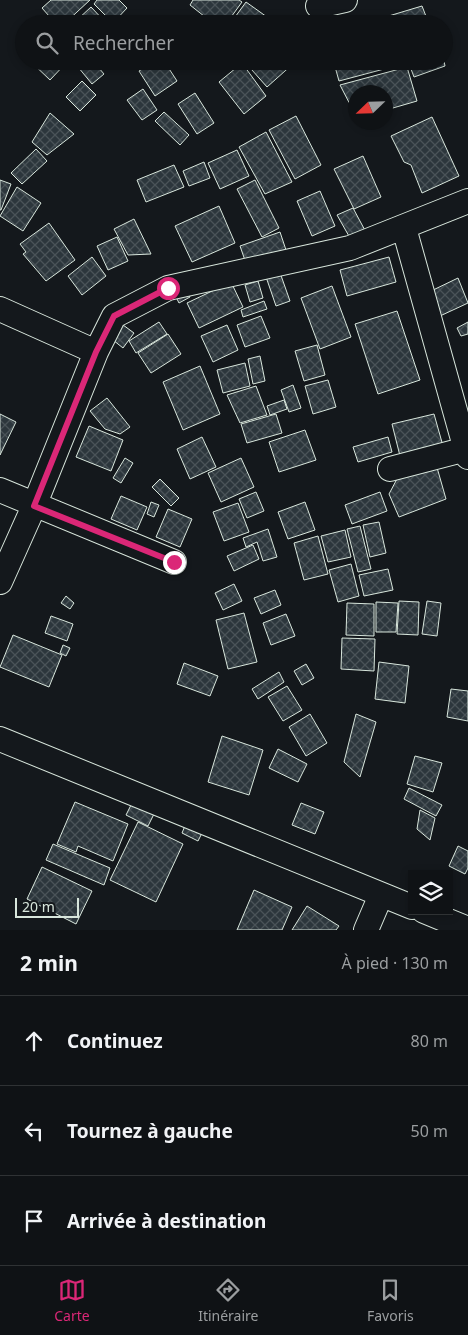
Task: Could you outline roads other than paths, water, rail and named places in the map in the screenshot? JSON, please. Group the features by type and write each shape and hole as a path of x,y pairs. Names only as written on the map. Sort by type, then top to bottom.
{"street":[{"path":"318,6 345,0"},
{"path":"0,582 34,506 96,352 114,316 168,288 350,248 468,201"},
{"path":"390,469 467,453 404,228"},
{"path":"0,308 96,352"},
{"path":"0,490 34,506 174,562"},
{"path":"0,739 408,905"},
{"path":"366,930 381,894"},
{"path":"434,915 468,929"}]}
